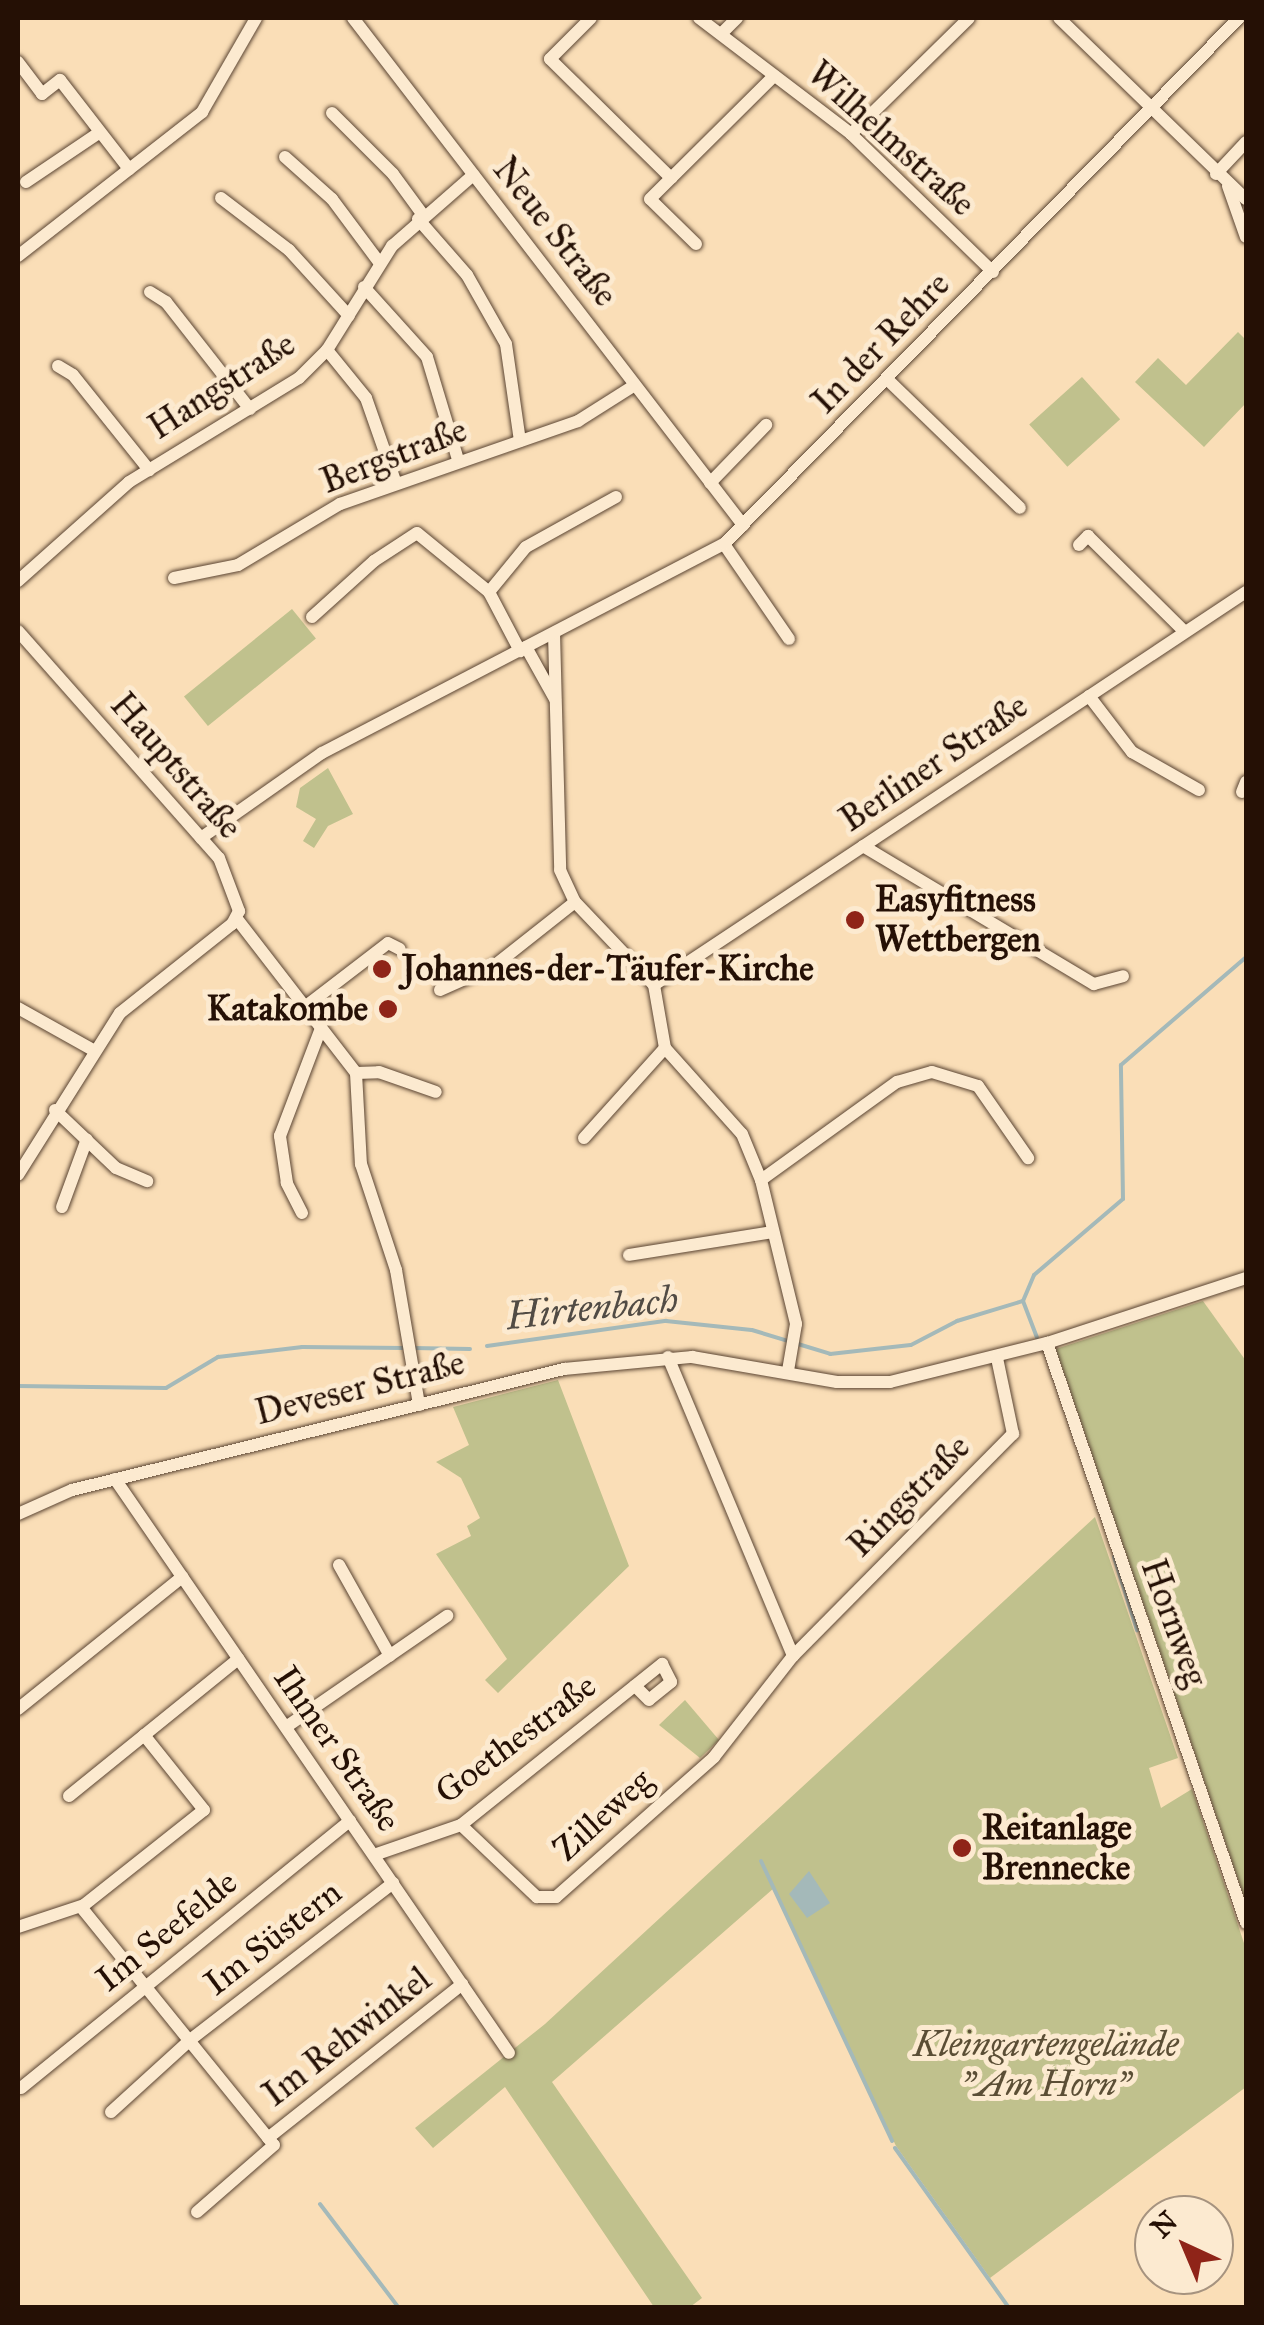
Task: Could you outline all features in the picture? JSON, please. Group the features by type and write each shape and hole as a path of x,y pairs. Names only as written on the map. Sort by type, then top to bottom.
{"street":[{"path":"18,256 202,112 256,18"},
{"name":"Neue Straße","path":"353,18 743,525"},
{"path":"591,18 550,59 671,178"},
{"name":"Wilhelmstraße","path":"699,18 851,134 993,272"},
{"path":"721,34 737,18"},
{"path":"851,134 968,18"},
{"path":"1059,18 1148,109 1246,200"},
{"name":"In der Rehre","path":"201,838 306,762 724,544 1239,18"},
{"path":"18,62 42,94 60,80 129,169"},
{"path":"696,244 650,200 774,76"},
{"path":"332,112 393,174 491,312 506,344 520,441"},
{"path":"26,182 100,132"},
{"path":"1216,174 1246,142"},
{"path":"284,157 332,200 380,262"},
{"name":"Hangstraße","path":"18,581 150,470 299,378 327,350 380,262 420,217 474,175"},
{"path":"1228,186 1246,238"},
{"path":"221,198 289,250 349,316"},
{"path":"364,287 427,357 458,460"},
{"path":"150,292 166,302 250,409"},
{"path":"327,350 366,398 395,481"},
{"path":"58,366 74,375 150,470"},
{"path":"888,379 1020,508"},
{"name":"Bergstraße","path":"174,578 238,565 340,504 595,412 635,385"},
{"path":"710,483 766,425"},
{"path":"489,592 526,547 616,497"},
{"path":"312,618 374,561 417,533 489,592 555,699"},
{"path":"1079,545 1088,536 1186,632"},
{"path":"724,544 789,640"},
{"name":"Berliner Straße","path":"654,985 1246,592"},
{"name":"Hauptstraße","path":"18,631 226,870 238,897 237,918"},
{"path":"554,634 560,870 575,902 654,985 665,1048 742,1134 761,1180 796,1337 788,1371"},
{"path":"1089,696 1132,752 1199,790"},
{"path":"862,846 1094,984 1123,976"},
{"path":"440,990 494,966 575,902"},
{"path":"18,1175 24,1150 56,1110 93,1050 135,998 237,918 356,1073 360,1164 391,1250 412,1353 418,1405"},
{"path":"306,1006 388,942 400,949"},
{"path":"18,1008 93,1050"},
{"path":"302,1212 287,1183 280,1136 320,1028"},
{"path":"584,1138 665,1048"},
{"path":"356,1073 379,1072 436,1092"},
{"path":"761,1180 896,1082 932,1072 964,1078 990,1097 1011,1142 1028,1158"},
{"path":"56,1110 116,1168 147,1181"},
{"path":"62,1207 87,1140"},
{"path":"629,1255 772,1232"},
{"name":"Deveser Straße","path":"18,1514 115,1479 577,1366 668,1357 788,1371 836,1382 890,1382 996,1358 1246,1278"},
{"name":"Hornweg","path":"1047,1343 1246,1923"},
{"path":"668,1357 793,1656"},
{"name":"Ringstraße","path":"734,1732 793,1656 1013,1434 996,1358"},
{"name":"Ihmer Straße","path":"115,1479 509,2053"},
{"path":"340,1565 390,1656"},
{"path":"18,1710 182,1576"},
{"path":"286,1727 447,1616"},
{"path":"69,1796 238,1660"},
{"name":"Goethestraße","path":"374,1854 462,1824 635,1686"},
{"name":"Zilleweg","path":"462,1824 537,1896 551,1900 734,1732"},
{"path":"18,1927 81,1907 204,1810 144,1735"},
{"name":"Im Seefelde","path":"22,2088 350,1821"},
{"name":"Im Süstern","path":"111,2112 190,2040 392,1883"},
{"path":"81,1907 268,2138"},
{"name":"Im Rehwinkel","path":"197,2212 269,2155 274,2145 268,2138 462,1984"}],"green space":[{"path":"1238,332 1246,340 1246,403 1204,447 1135,382 1158,358 1186,385"},
{"path":"1082,377 1120,419 1067,467 1029,425"},
{"path":"292,609 316,639 208,726 184,696"},
{"path":"328,768 353,814 328,826 314,848 303,841 316,819 296,807 300,788"},
{"path":"1203,1301 1246,1361 1246,1902 1056,1349"},
{"path":"558,1380 629,1566 498,1693 485,1680 507,1659 436,1554 471,1536 467,1526 480,1518 461,1478 436,1462 469,1445 453,1407"},
{"name":"Kleingartengelände \"Am Horn\"","path":"1095,1517 1178,1758 1149,1768 1161,1808 1192,1789 1246,1949 1246,2087 990,2278 896,2146 774,1888 552,2082 702,2298 690,2307 654,2307 505,2087 433,2148 415,2128 545,2024"},
{"path":"685,1700 719,1740 700,1758 659,1725"}],"shaded area":[{"path":"809,1871 830,1903 807,1918 789,1894"}],"waterway":[{"name":"Hirtenbach","path":"798,1344 830,1354 911,1345 957,1321 1023,1301 1034,1275 1123,1199 1121,1065 1246,957"},
{"path":"1023,1301 1037,1337"},
{"name":"Hirtenbach","path":"487,1346 666,1321 752,1330 789,1341"},
{"name":"Hirtenbach","path":"18,1386 166,1388 218,1357 302,1347 404,1348"},
{"name":"Hirtenbach","path":"413,1348 470,1349"},
{"path":"1114,1557 1137,1630"},
{"path":"761,1861 892,2141"},
{"path":"895,2148 1009,2308"},
{"path":"320,2204 399,2308"}],"place":[{"name":"Easyfitness Wettbergen","path":"855,920"},
{"name":"Johannes-der-Täufer-Kirche","path":"382,969"},
{"name":"Katakombe","path":"388,1009"},
{"name":"Reitanlage Brennecke","path":"962,1848"}]}
